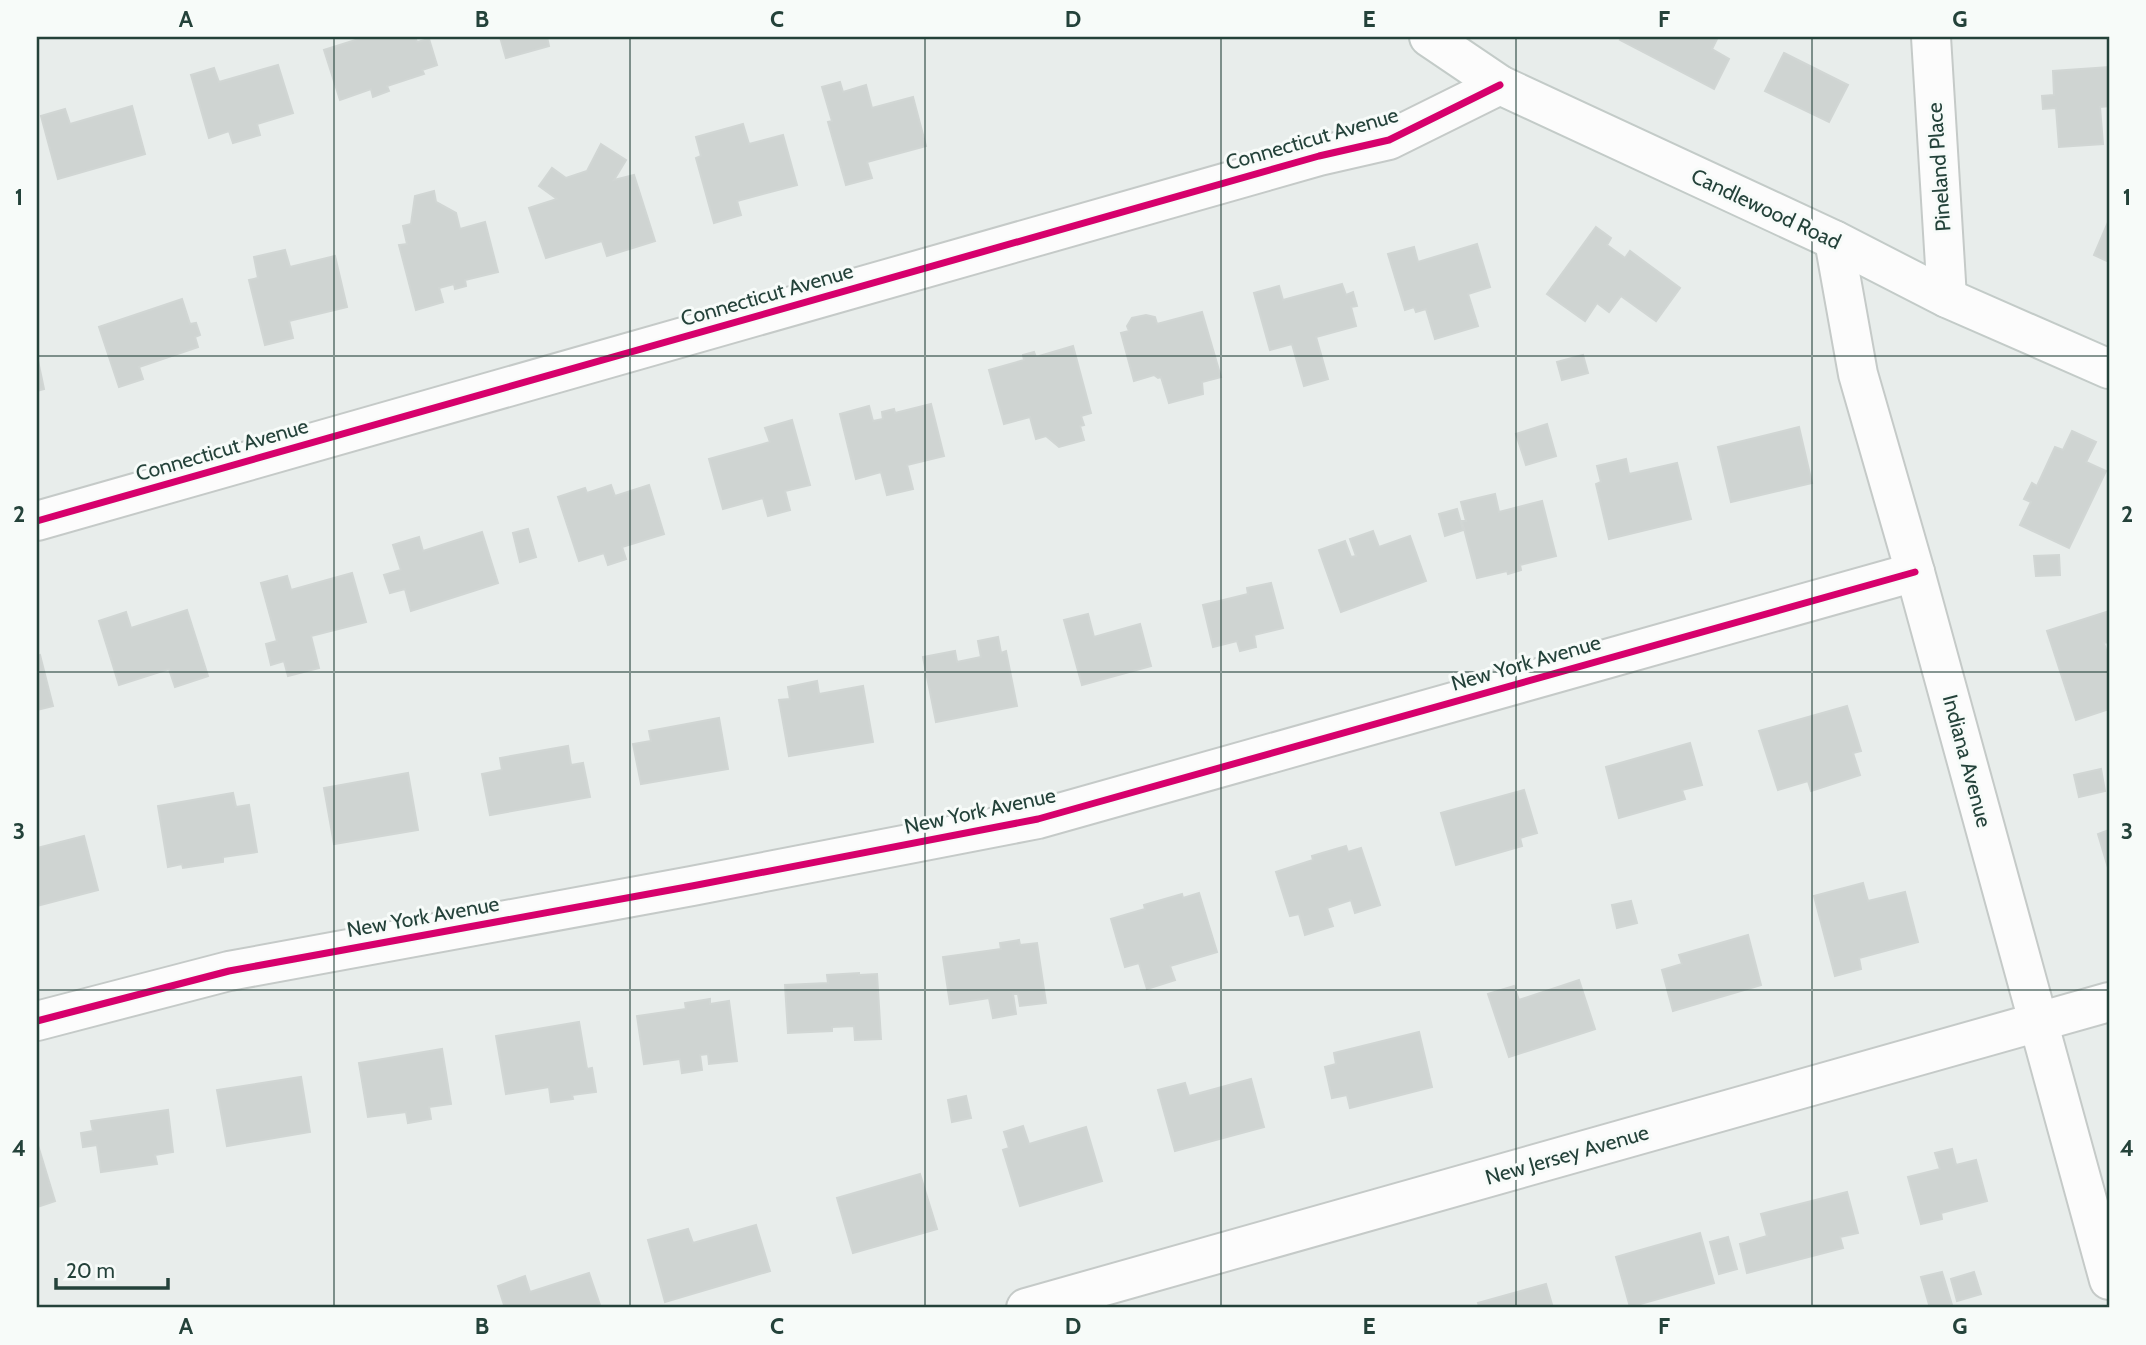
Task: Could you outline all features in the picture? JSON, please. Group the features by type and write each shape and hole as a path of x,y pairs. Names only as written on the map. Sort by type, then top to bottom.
{"street":[{"name":"Candlewood Road","path":"1429,37 1500,85 1834,240 1947,298 2109,369"},
{"name":"Pineland Place","path":"1931,37 1947,298"},
{"name":"Connecticut Avenue","path":"37,521 1293,164 1390,140 1500,85"},
{"name":"Indiana Avenue","path":"1834,240 1858,374 2109,1280"},
{"name":"New York Avenue","path":"37,1021 229,971 1038,819 1915,572"},
{"name":"New Jersey Avenue","path":"1026,1308 2109,1002"}],"building":[{"path":"365,37 415,37 417,42 429,39 437,65 422,70 424,74 387,86 389,91 373,97 371,89 340,100 324,50"},
{"path":"500,37 547,37 549,46 506,58"},
{"path":"1622,37 1718,37 1712,49 1729,59 1714,89 1620,40"},
{"path":"1784,53 1848,85 1829,122 1765,91"},
{"path":"278,65 293,113 257,124 260,135 233,143 229,131 209,138 191,75 214,68 219,82"},
{"path":"2109,67 2109,106 2100,107 2103,144 2059,147 2056,108 2043,109 2042,96 2054,95 2053,71"},
{"path":"840,82 843,92 866,85 872,108 913,97 926,146 867,162 872,178 846,185 828,122 832,121 822,87"},
{"path":"132,106 145,154 58,179 41,116 65,109 70,124"},
{"path":"743,124 749,144 783,135 797,185 737,201 741,215 714,223 696,158 701,156 696,137"},
{"path":"601,144 626,160 614,180 634,175 655,241 607,256 602,241 546,258 529,208 557,199 539,186 552,168 566,178 587,171"},
{"path":"434,191 436,202 456,213 460,229 485,222 498,272 465,280 466,286 455,289 454,284 439,288 443,302 416,310 399,245 407,244 403,226 411,224 415,196"},
{"path":"2109,220 2109,262 2094,255"},
{"path":"1596,227 1611,238 1607,245 1625,258 1630,251 1680,288 1656,321 1621,296 1609,312 1597,303 1585,321 1547,294"},
{"path":"1477,244 1490,287 1468,294 1478,326 1435,339 1426,309 1416,312 1414,307 1405,310 1388,254 1414,247 1418,262"},
{"path":"285,250 290,267 335,256 347,307 289,321 293,338 265,345 249,280 258,278 254,257"},
{"path":"1342,284 1346,295 1353,292 1357,306 1351,307 1356,326 1316,337 1328,379 1304,386 1292,344 1270,350 1254,293 1279,286 1283,300"},
{"path":"182,299 190,324 196,323 200,335 195,337 198,347 139,367 143,379 119,387 99,327"},
{"path":"1202,312 1221,377 1202,382 1203,394 1169,403 1161,377 1154,375 1134,381 1121,333 1129,331 1127,326 1132,318 1146,315 1155,317 1157,324"},
{"path":"1073,346 1091,413 1081,416 1084,425 1080,426 1084,440 1059,447 1046,436 1036,439 1030,417 1004,424 989,370 1024,360 1023,355 1034,352 1036,357"},
{"path":"1583,355 1588,373 1562,380 1557,362"},
{"path":"37,356 44,389 37,391"},
{"path":"931,404 944,456 907,465 913,489 887,495 881,472 856,479 840,414 869,406 873,421 883,419 882,412 894,409 895,413"},
{"path":"792,420 810,485 785,491 790,510 768,516 763,498 723,509 709,459 770,442 765,428"},
{"path":"1547,424 1556,456 1526,465 1516,434"},
{"path":"1799,427 1812,483 1731,502 1718,447"},
{"path":"2072,431 2096,442 2086,462 2106,471 2069,548 2020,525 2031,502 2024,499 2032,483 2037,486 2055,447 2063,450"},
{"path":"1626,459 1629,474 1677,463 1691,519 1609,539 1596,484 1601,482 1597,466"},
{"path":"611,485 615,496 649,485 664,534 622,547 626,559 608,565 604,553 579,561 558,497 585,488 587,493"},
{"path":"1495,494 1499,512 1542,501 1556,556 1520,565 1521,570 1508,574 1507,571 1477,578 1462,521 1466,521 1461,502"},
{"path":"1457,509 1463,530 1445,536 1439,514"},
{"path":"528,529 536,557 520,562 513,533"},
{"path":"1373,531 1379,547 1410,536 1426,581 1341,612 1319,550 1345,541 1351,557 1356,556 1350,539"},
{"path":"482,532 498,583 411,611 405,589 390,593 384,575 401,570 393,545 419,537 423,551"},
{"path":"2059,555 2060,575 2036,576 2034,556"},
{"path":"352,573 366,622 311,636 319,668 288,676 284,661 271,665 266,644 277,641 261,583 287,576 291,590"},
{"path":"1271,583 1283,628 1254,635 1256,647 1240,651 1237,641 1213,647 1203,605 1248,594 1247,588"},
{"path":"187,610 208,676 175,687 169,669 119,685 99,621 126,612 131,628"},
{"path":"2109,611 2109,642 2104,643 2109,659 2109,709 2076,720 2047,631"},
{"path":"1088,614 1094,637 1140,624 1151,666 1082,685 1064,620"},
{"path":"998,637 1001,653 1006,651 1017,706 936,722 923,657 955,651 957,662 981,657 978,641"},
{"path":"40,655 53,706 37,710 37,656"},
{"path":"817,681 819,694 863,686 873,742 789,756 779,700 790,699 788,687"},
{"path":"1847,706 1861,751 1853,753 1860,775 1811,791 1808,781 1778,790 1759,731"},
{"path":"719,718 728,769 641,784 633,744 651,741 649,731"},
{"path":"1690,743 1702,785 1682,790 1685,799 1619,818 1606,767"},
{"path":"568,746 571,765 583,763 590,797 490,815 482,774 502,770 500,758"},
{"path":"2101,769 2105,791 2079,797 2074,775"},
{"path":"408,773 418,830 334,844 324,788"},
{"path":"1524,790 1537,833 1520,838 1522,846 1456,865 1441,813"},
{"path":"233,793 236,807 249,805 257,852 223,857 223,862 183,868 182,864 168,867 158,806"},
{"path":"2109,830 2109,871 2098,834"},
{"path":"84,836 98,890 37,906 37,848"},
{"path":"1346,846 1348,852 1361,848 1380,905 1355,913 1351,900 1327,908 1333,926 1305,935 1299,914 1290,916 1276,872 1313,860 1312,856"},
{"path":"1863,883 1868,901 1905,892 1918,942 1859,958 1861,969 1835,976 1814,896"},
{"path":"1199,893 1217,952 1170,966 1175,980 1147,989 1139,963 1125,967 1111,919 1145,909 1144,905 1182,894 1183,898"},
{"path":"1631,901 1637,923 1617,928 1612,905"},
{"path":"1748,935 1761,985 1673,1011 1662,970 1682,964 1679,955"},
{"path":"1019,940 1020,945 1037,943 1046,1003 1020,1006 1018,994 1013,994 1016,1014 993,1018 989,998 950,1004 943,957 1001,949 1000,943"},
{"path":"877,974 881,1039 855,1040 854,1026 832,1027 832,1031 788,1033 785,985 828,983 827,975"},
{"path":"1579,980 1595,1029 1509,1057 1488,994 1514,986 1519,1000"},
{"path":"710,999 710,1004 729,1001 737,1061 709,1064 708,1054 700,1055 702,1070 682,1073 680,1059 644,1064 637,1016 686,1009 685,1003"},
{"path":"579,1022 587,1069 592,1068 596,1092 572,1095 573,1099 551,1102 549,1087 506,1094 496,1036"},
{"path":"1419,1032 1432,1087 1350,1108 1347,1095 1332,1098 1325,1067 1336,1064 1334,1053"},
{"path":"442,1049 451,1104 429,1107 431,1119 408,1123 406,1112 368,1117 359,1063"},
{"path":"301,1077 310,1132 227,1146 217,1090"},
{"path":"1251,1079 1264,1127 1175,1151 1158,1090 1185,1083 1189,1096"},
{"path":"966,1096 971,1118 952,1122 948,1100"},
{"path":"168,1110 173,1152 155,1155 157,1164 101,1172 97,1145 83,1147 81,1133 93,1131 91,1121"},
{"path":"1023,1126 1029,1144 1086,1127 1102,1181 1020,1206 1003,1150 1009,1148 1004,1132"},
{"path":"37,1142 55,1201 37,1207"},
{"path":"1952,1149 1956,1165 1976,1160 1987,1201 1941,1213 1942,1219 1921,1224 1908,1177 1940,1169 1935,1153"},
{"path":"920,1174 937,1229 853,1253 837,1198"},
{"path":"1847,1192 1858,1233 1840,1237 1843,1248 1747,1273 1740,1244 1767,1236 1761,1214"},
{"path":"756,1225 770,1271 665,1302 648,1240 688,1229 693,1243"},
{"path":"1700,1233 1714,1283 1630,1307 1616,1257"},
{"path":"1728,1237 1737,1269 1719,1274 1710,1242"},
{"path":"1942,1272 1952,1305 1930,1308 1921,1277"},
{"path":"1974,1272 1981,1294 1957,1301 1951,1279"},
{"path":"589,1273 601,1308 505,1308 498,1286 525,1276 530,1292"},
{"path":"1546,1284 1553,1308 1480,1308 1478,1303"}],"cycle path":[{"path":"37,521 1319,156 1389,140 1500,85"},
{"path":"37,1021 229,971 1038,819 1915,572"}]}
